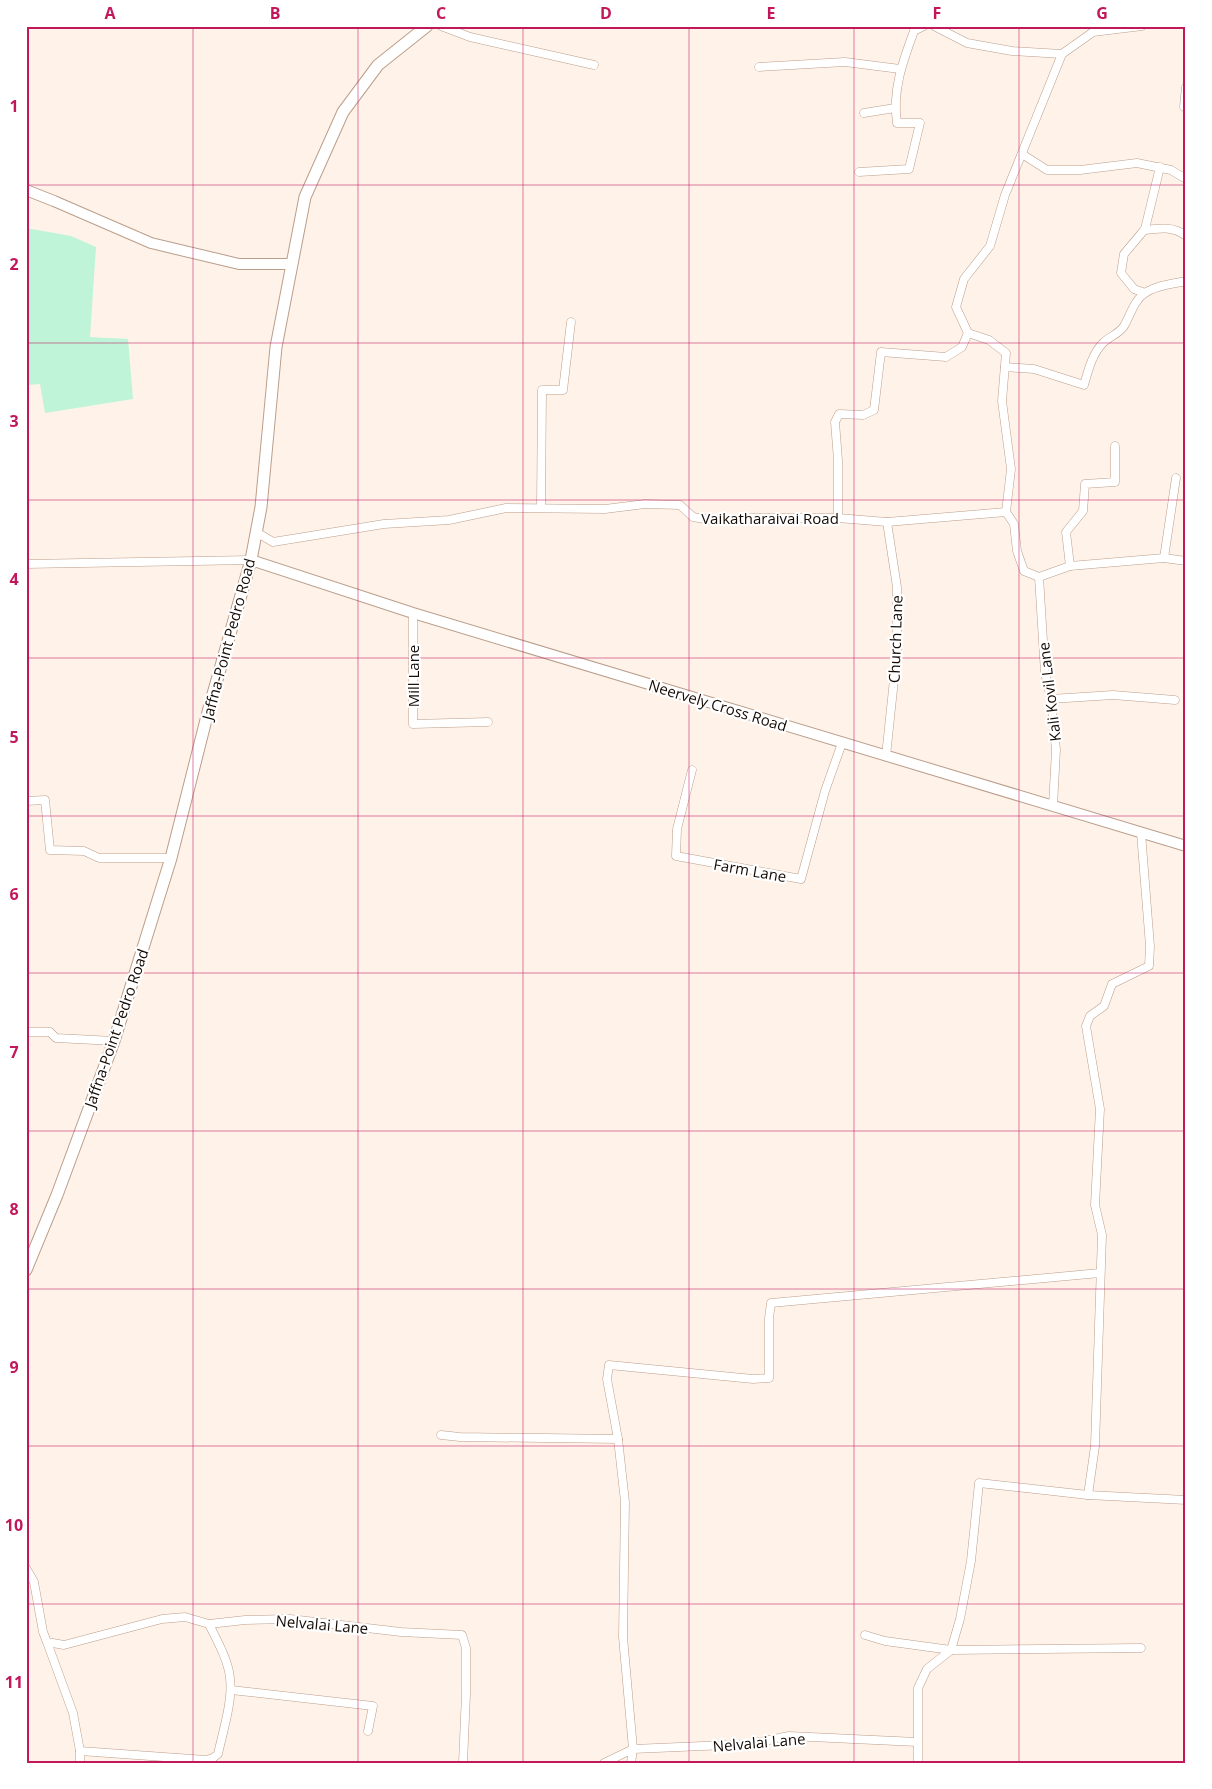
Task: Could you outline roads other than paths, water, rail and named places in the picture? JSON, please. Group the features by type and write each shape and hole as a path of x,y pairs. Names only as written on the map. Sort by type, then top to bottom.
{"main road":[{"name":"Jaffna-Point Pedro Road","path":"26,1270 57,1195 114,1041 171,858 209,708 251,560 261,507 276,347 305,197 343,112 378,65 427,26"}],"street":[{"path":"441,26 470,37 594,65"},
{"path":"859,172 909,169 920,123 897,123 895,108 900,70 914,30 924,26"},
{"path":"934,26 967,43 1012,51 1062,54"},
{"path":"838,518 838,460 834,422 839,414 863,415 874,410 881,352 946,357 962,348 968,333 956,307 964,279 990,246 1005,195 1062,54 1092,32 1142,26"},
{"path":"759,66 845,62 900,70"},
{"path":"1184,107 1186,86"},
{"path":"864,113 895,108"},
{"path":"1022,154 1047,170 1080,170 1137,163 1171,170 1186,179"},
{"path":"1145,293 1134,289 1121,273 1124,254 1144,230 1160,167"},
{"path":"26,190 151,243 239,264 292,264"},
{"path":"1144,230 1159,228 1178,230 1186,236"},
{"path":"1005,367 1034,369 1084,385 1092,359 1103,343 1118,333 1124,326 1129,313 1145,293 1160,287 1186,281"},
{"path":"541,508 542,390 563,390 571,322"},
{"path":"968,333 989,340 1006,352 1002,401 1011,469 1006,512 1014,524 1017,551 1024,571 1038,577 1070,566 1164,558 1186,561"},
{"path":"1070,566 1066,532 1083,511 1085,484 1115,482 1115,446"},
{"path":"1164,558 1176,478"},
{"name":"Vaikatharaivai Road","path":"256,532 273,542 384,524 449,520 506,508 605,509 645,504 680,505 693,518 710,520 838,518 887,522 1006,512"},
{"name":"Church Lane","path":"886,756 897,651 897,587 887,522"},
{"path":"26,564 251,560"},
{"name":"Neervely Cross Road","path":"251,560 413,612 1186,846"},
{"name":"Kali Kovil Lane","path":"1038,577 1045,673 1051,699 1056,750 1053,806"},
{"name":"Mill Lane","path":"413,612 413,724 488,722"},
{"path":"1051,699 1113,695 1175,700"},
{"name":"Farm Lane","path":"692,770 677,829 676,856 801,879 825,791 842,742"},
{"path":"26,801 45,800 50,850 84,851 99,858 171,858"},
{"path":"1088,1496 1095,1446 1102,1235 1095,1205 1100,1109 1086,1026 1090,1016 1104,1006 1112,984 1148,966 1150,946 1141,833"},
{"path":"26,1032 50,1032 56,1038 114,1041"},
{"path":"631,1763 633,1749 623,1637 625,1502 618,1439 606,1379 609,1365 753,1379 769,1378 768,1318 771,1303 1100,1273"},
{"path":"441,1435 460,1437 618,1439"},
{"path":"918,1763 918,1688 927,1670 951,1650 960,1619 969,1570 980,1483 1088,1496 1186,1500"},
{"path":"26,1568 34,1582 43,1632 73,1713 80,1751 80,1763"},
{"name":"Nelvalai Lane","path":"47,1642 64,1645 162,1619 185,1617 210,1624 290,1618 401,1632 462,1635 466,1648 463,1763"},
{"path":"80,1751 192,1760 206,1760 218,1754 231,1690 227,1664 210,1624"},
{"path":"866,1634 885,1641 951,1650 1140,1648"},
{"path":"231,1690 373,1706 368,1731"},
{"name":"Nelvalai Lane","path":"604,1763 633,1749 749,1744 789,1736 917,1742"}]}
